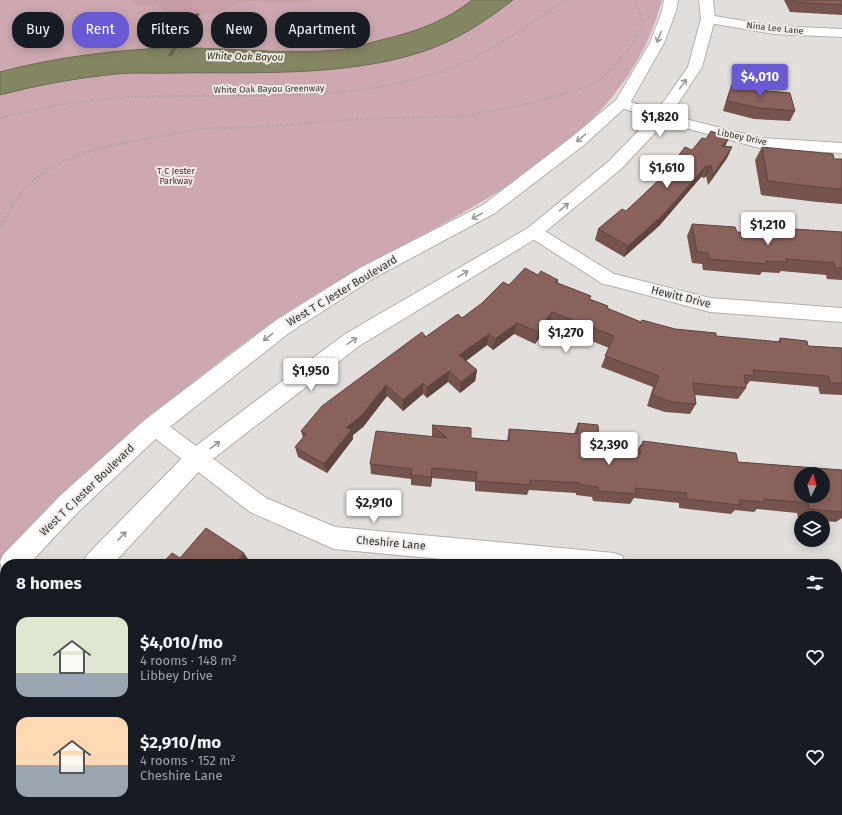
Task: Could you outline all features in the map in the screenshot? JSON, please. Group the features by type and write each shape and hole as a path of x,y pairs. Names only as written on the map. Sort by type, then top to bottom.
{"main road":[{"name":"West T C Jester Boulevard","path":"17,559 70,503 154,426 282,327 366,273 489,209 573,145 622,103 657,43 670,11 671,0"},
{"path":"101,559 196,458 352,340 534,232 615,165 660,116 695,67 708,19 706,0"}],"street":[{"name":"Nina Lee Lane","path":"708,19 774,30 842,33"},
{"name":"Libbey Drive","path":"622,103 660,116 760,143 842,148"},
{"name":"Hewitt Drive","path":"534,232 609,279 710,306 842,315"},
{"name":"Cheshire Lane","path":"154,426 258,505 334,538 560,559"}],"path":[{"name":"White Oak Bayou Greenway","path":"0,118 46,107 118,98 302,97 366,90 434,74 470,60 503,42 565,0"},
{"path":"0,228 18,197 28,184 42,173 64,160 112,145 199,129 272,126 360,119 463,116 536,102 589,86 605,76 640,30 643,20 634,0"}],"green space":[{"name":"T C Jester Parkway","path":"0,0 662,0 642,51 613,96 576,134 534,168 488,198 334,283 301,303 259,332 191,384 125,440 61,499 1,559"}],"shaded area":[{"path":"130,0 314,0 296,3 246,1 218,12 203,14 203,12 166,12 157,5 138,5"}],"water":[{"name":"White Oak Bayou","path":"472,0 513,0 481,23 447,42 422,52 362,66 300,72 116,74 58,82 0,95 0,72 40,62 107,52 171,48 296,52 370,48 370,43 415,31 454,13"}],"building":[{"path":"793,0 842,0 842,5 794,2"},
{"path":"732,84 765,86 767,91 790,93 795,111 759,108 727,101"},
{"path":"711,131 729,138 722,146 732,147 713,175 711,165 708,167 706,166 663,215 628,246 598,229 622,209 626,211 662,177 685,147 692,150 702,138 706,139"},
{"path":"762,147 833,154 834,159 842,159 842,189 768,181"},
{"path":"692,224 735,227 737,232 795,236 793,229 842,232 842,268 835,268 834,263 786,259 786,262 766,261 767,264 709,259 708,253 697,252"},
{"path":"525,268 538,275 541,271 558,280 555,282 591,296 589,299 608,306 607,308 641,322 642,320 675,329 716,333 716,336 781,342 780,338 807,341 808,346 842,348 842,383 830,383 828,376 753,370 754,376 744,375 746,388 693,383 696,404 672,402 652,395 659,376 605,356 614,336 552,312 538,332 517,323 495,339 489,334 459,355 477,370 461,382 449,371 427,387 423,383 403,400 386,385 361,416 346,428 352,429 324,464 295,447 306,434 301,431 322,406 422,332 425,336 424,338 458,314 462,318 482,303 503,282 509,285"},
{"path":"578,423 598,425 600,450 640,454 640,446 643,446 643,441 736,453 738,462 803,467 794,467 794,502 764,499 764,502 739,500 740,505 687,499 686,493 635,488 636,494 598,491 598,487 580,485 580,483 530,480 530,485 476,481 477,472 432,468 431,477 411,475 412,469 370,464 376,431 447,438 432,425 471,428 471,438 509,441 509,429 578,434"},
{"path":"830,469 842,470 842,512 809,509 808,503 830,503"},
{"path":"206,528 244,553 239,559 167,559 172,553 180,558"}],"waterway":[{"path":"170,55 175,48"}]}
